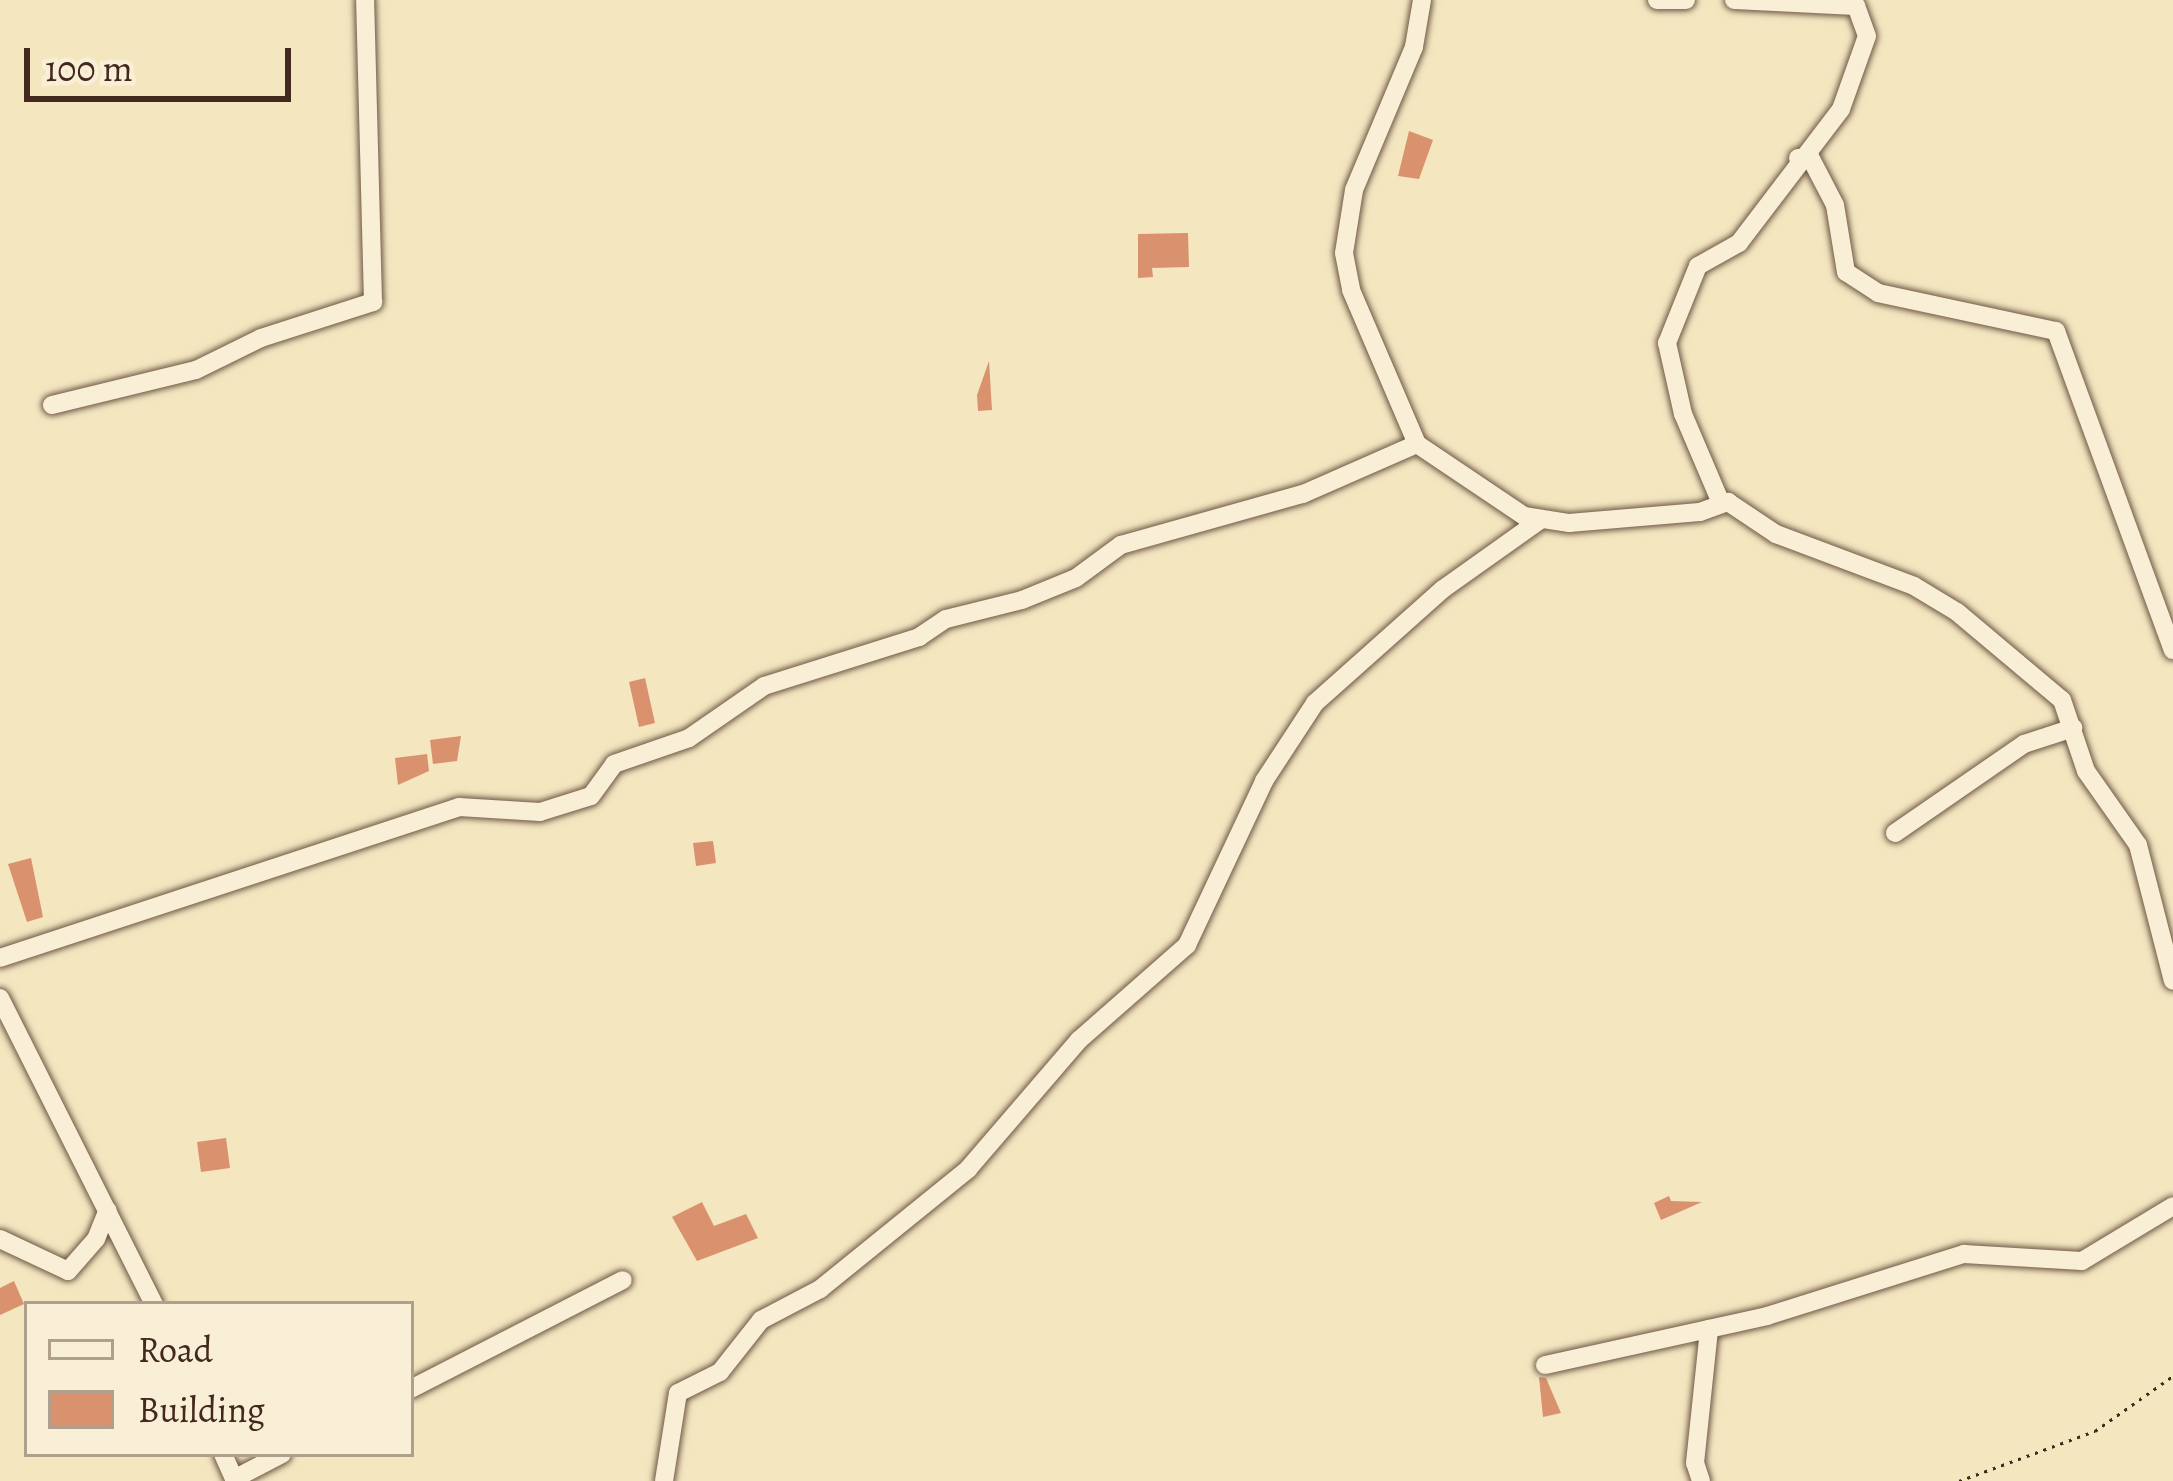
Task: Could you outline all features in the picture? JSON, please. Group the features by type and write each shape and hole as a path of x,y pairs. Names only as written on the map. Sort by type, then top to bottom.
{"street":[{"path":"52,405 196,370 261,338 373,302 365,0"},
{"path":"1422,0 1414,47 1354,190 1344,253 1351,290 1418,444 1540,520"},
{"path":"1657,0 1686,0"},
{"path":"1734,0 1856,6 1867,35 1841,109 1798,158 1739,243 1698,266 1666,343 1683,414 1721,503 1796,543 1915,586 1957,612 2049,686 2073,728 2106,807 2138,845 2173,981"},
{"path":"1798,158 1810,157 1835,206 1846,272 1878,293 2056,332 2173,650"},
{"path":"0,958 459,807 540,812 591,796 614,764 689,738 764,686 919,637 946,619 1022,600 1076,578 1121,545 1304,494 1418,444"},
{"path":"664,1481 678,1393 720,1372 761,1320 820,1289 968,1168 1079,1040 1187,945 1264,782 1305,715 1443,589 1540,520 1700,512 1721,503"},
{"path":"1895,833 2024,744 2073,728"},
{"path":"0,998 153,1301"},
{"path":"1545,1365 1709,1329 1964,1254 2082,1261 2173,1206"},
{"path":"0,1239 68,1271 96,1240 108,1210"},
{"path":"414,1387 623,1280"},
{"path":"1701,1481 1695,1463 1709,1329"},
{"path":"235,1480 277,1457"}],"path":[{"path":"1959,1481 2096,1431 2173,1376"}],"building":[{"path":"1409,131 1433,140 1419,179 1398,176"},
{"path":"1188,233 1189,267 1152,268 1153,277 1138,278 1138,234"},
{"path":"989,361 992,410 978,411 977,395"},
{"path":"645,678 655,723 639,727 629,682"},
{"path":"461,736 457,761 433,764 430,740"},
{"path":"427,754 429,771 398,785 395,758"},
{"path":"713,841 716,863 696,866 693,843"},
{"path":"31,858 43,917 27,922 8,864"},
{"path":"226,1138 230,1168 201,1172 197,1142"},
{"path":"1669,1196 1671,1201 1702,1202 1661,1220 1654,1203"},
{"path":"702,1202 714,1226 746,1214 758,1238 697,1261 672,1217"},
{"path":"14,1281 24,1304 0,1315 0,1288"},
{"path":"1539,1377 1546,1378 1561,1413 1543,1417"}]}
